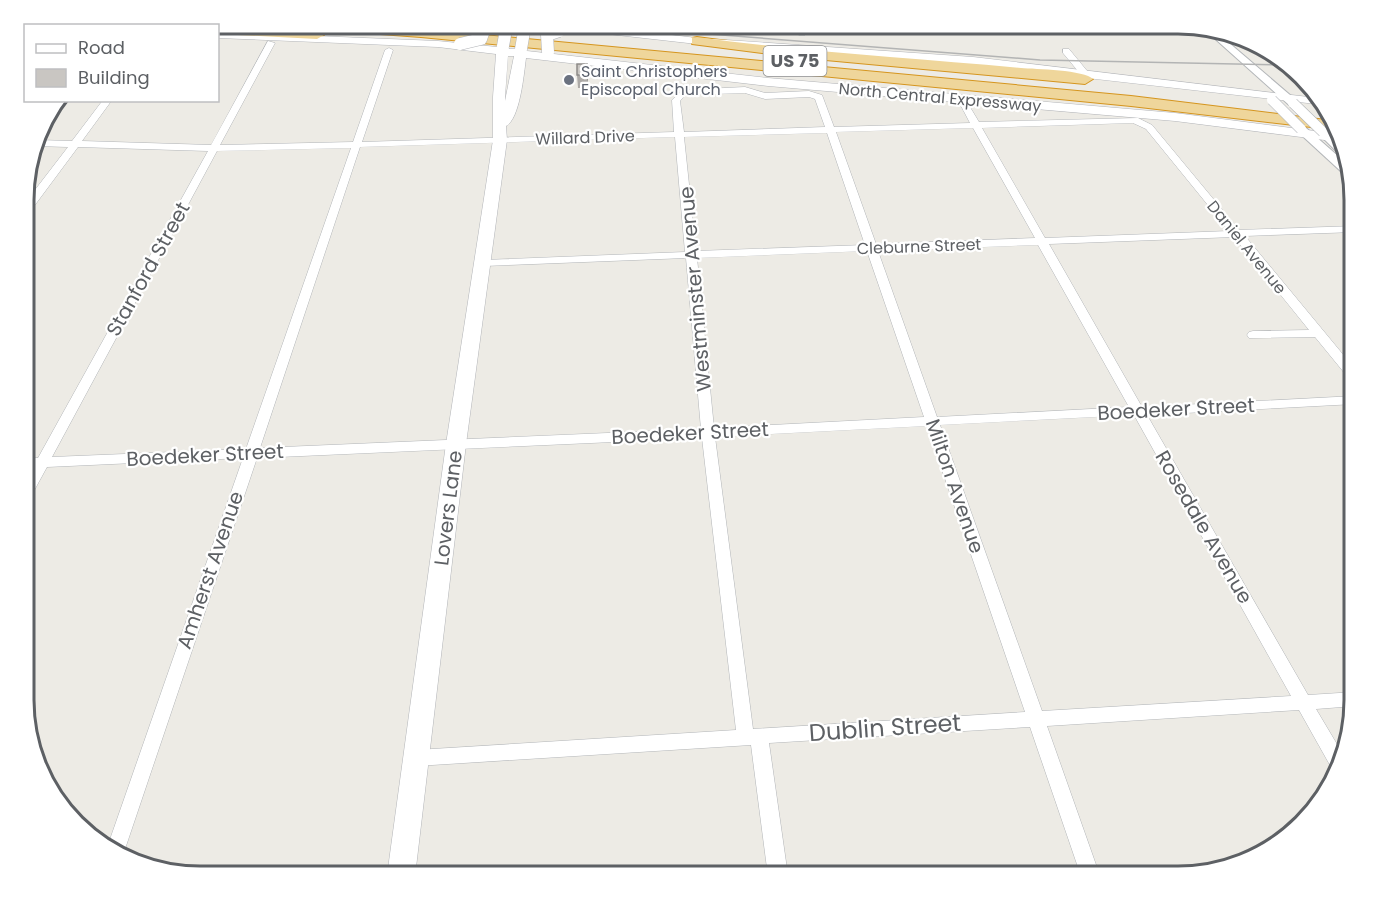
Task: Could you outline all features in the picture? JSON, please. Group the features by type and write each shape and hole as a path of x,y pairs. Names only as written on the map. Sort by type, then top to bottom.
{"highway":[{"path":"280,34 418,43"},
{"name":"North Central Expressway","path":"434,34 776,69 1068,93 1219,110 1330,133"},
{"name":"North Central Expressway","path":"533,34 749,56 1155,92 1319,114"},
{"path":"697,41 752,49 1006,70 1085,79 1155,92"},
{"path":"602,62 1156,109 1219,110"}],"main road":[{"path":"454,44 481,39 483,34"},
{"name":"Lovers Lane","path":"402,866 456,444 500,140 499,97 505,34"},
{"name":"Lovers Lane","path":"500,140 515,91 524,34"},
{"path":"550,34 547,35 546,50 560,58"},
{"name":"North Central Expressway","path":"638,34 697,41 916,56 1230,90 1311,101"},
{"name":"North Central Expressway","path":"219,35 396,44 454,44 768,82 1175,117 1330,133"},
{"path":"1230,90 1244,86 1245,74"}],"street":[{"path":"1219,40 1329,131"},
{"path":"1221,42 1234,63 1340,164"},
{"name":"Stanford Street","path":"35,477 272,43"},
{"name":"Amherst Avenue","path":"118,843 389,50"},
{"path":"1066,51 1085,74"},
{"name":"Westminster Avenue","path":"776,865 752,737 708,432 676,100 680,93 745,90 765,96 809,94 819,97"},
{"name":"Milton Avenue","path":"819,97 1087,865"},
{"path":"35,199 106,102"},
{"name":"Rosedale Avenue","path":"964,104 1334,756"},
{"name":"Willard Drive","path":"45,143 214,148 356,145 1135,120"},
{"name":"Daniel Avenue","path":"1135,120 1149,127 1344,365"},
{"name":"Cleburne Street","path":"484,263 1344,230"},
{"path":"1253,335 1317,333"},
{"name":"Boedeker Street","path":"35,462 1344,401"},
{"name":"Dublin Street","path":"416,759 1035,717 1344,700"}],"building":[{"path":"577,64 587,64 587,75 577,75"}],"tram line":[{"path":"709,34 1040,60 1273,65"}],"place":[{"name":"Saint Christophers Episcopal Church","path":"569,80"}]}
